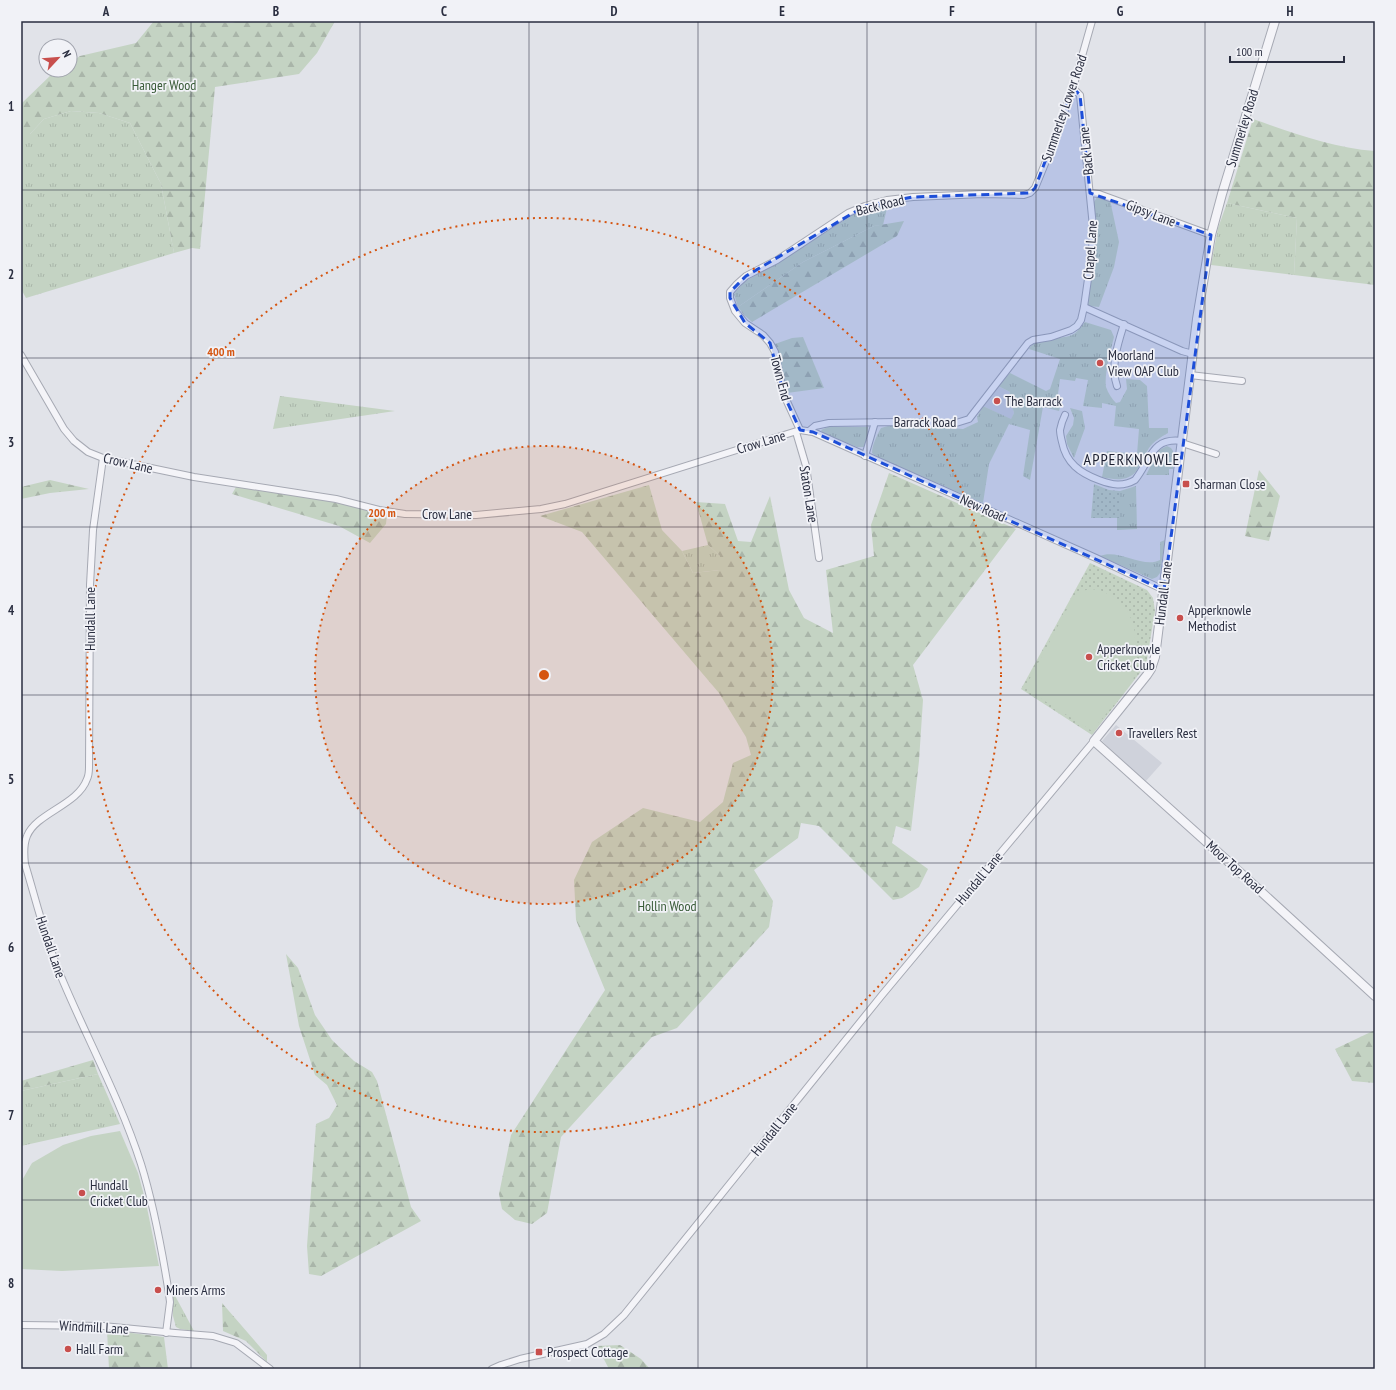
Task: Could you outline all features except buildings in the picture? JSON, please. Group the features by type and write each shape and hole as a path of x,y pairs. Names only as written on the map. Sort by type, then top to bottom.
{"street":[{"name":"Summerley Lower Road","path":"1030,193 1035,188 1049,155 1073,88 1092,21"},
{"name":"Summerley Road","path":"1211,235 1222,194 1276,21"},
{"name":"Back Lane","path":"1073,88 1080,95 1090,193"},
{"name":"Back Road","path":"730,292 736,284 746,276 777,260 848,214 865,206 887,200 913,197 983,194 1024,195 1030,193"},
{"name":"Gipsy Lane","path":"1090,193 1099,194 1211,235"},
{"name":"Chapel Lane","path":"1084,307 1092,251 1093,227 1090,193"},
{"name":"Hundall Lane","path":"492,1369 520,1359 587,1344 604,1334 624,1315 882,995 1094,741 1152,669 1155,658 1164,590 1190,375 1211,235"},
{"name":"Town End","path":"730,292 730,298 735,311 745,323 763,335 775,352 784,395 798,431"},
{"path":"1084,307 1182,351 1193,354"},
{"name":"Barrack Road","path":"810,431 815,426 829,423 875,422 953,424 970,419 1028,343 1033,340 1062,334 1071,330 1077,326 1081,320 1084,307"},
{"path":"1116,386 1114,368 1119,338 1124,324"},
{"name":"Crow Lane","path":"21,355 64,429 88,452 103,458 194,477 336,499 393,513 476,515 541,509 565,504 798,431"},
{"path":"1190,375 1242,381"},
{"path":"1070,423 1064,418 1060,430 1062,442 1068,459 1086,475 1114,485 1123,485 1135,480 1154,450 1160,444 1171,440 1182,442 1216,454"},
{"path":"865,456 875,422"},
{"name":"New Road","path":"798,431 810,431 1096,558 1164,590"},
{"name":"Staton Lane","path":"798,431 806,466 819,558"},
{"name":"Hundall Lane","path":"103,458 93,530 90,585 89,767 87,780 81,789 70,800 37,822 27,835 24,847 25,864 59,972 94,1053 120,1108 140,1162 152,1203 169,1294 170,1302 166,1332"},
{"name":"Moor Top Road","path":"1094,741 1222,855 1375,996"},
{"name":"Windmill Lane","path":"21,1324 103,1326 166,1332"},
{"path":"166,1332 212,1336 236,1343 270,1369"}],"highlighted area":[{"path":"1073,88 1080,95 1090,193 1211,235 1164,590 813,432 800,430 784,395 770,343 745,323 730,298 730,292 746,276 865,206 913,197 1030,193 1035,188"}],"shaded area":[{"path":"998,386 1010,392 1009,396 1014,413 1011,420 983,406"},
{"path":"1116,725 1162,763 1145,782 1102,741"}],"green space":[{"name":"Hanger Wood","path":"154,21 232,23 239,21 335,21 317,53 299,74 215,87 200,249 192,248 174,253 161,184 130,123 99,113 71,111 44,119 30,134 21,134 21,106 23,102 48,78 78,78 78,57 80,56 136,43"},
{"path":"71,111 99,113 130,123 161,184 174,253 26,298 21,289 21,134 30,134 44,119"},
{"path":"1253,119 1328,143 1344,147 1375,151 1375,285 1294,275 1297,218 1227,203"},
{"path":"1097,197 1110,200 1119,242 1114,267 1099,307 1089,306 1087,303 1094,244 1094,202"},
{"path":"1227,203 1297,218 1294,275 1211,265 1218,228"},
{"path":"888,204 883,225 874,226 803,262 738,307 734,294 744,282 789,256 857,212"},
{"path":"904,221 897,236 752,322 738,307 803,262 874,226"},
{"path":"1085,322 1111,330 1114,337 1106,376 1106,387 1113,400 1116,403 1120,402 1127,389 1126,379 1140,380 1147,386 1149,428 1168,428 1168,433 1158,439 1151,446 1137,470 1130,477 1111,479 1102,477 1107,451 1137,454 1139,429 1114,426 1116,406 1102,403 1102,408 1083,406 1088,380 1076,378 1075,381 1060,379 1058,394 1060,407 1059,411 1043,407 1030,480 1023,476 1030,430 1009,424 989,464 983,503 877,457 872,453 876,437 881,428 888,426 963,429 978,422 977,417 983,406 1011,419 1014,413 1009,396 1010,392 998,386 1010,373 1046,391 1050,389 1060,359 1029,349 1032,345 1043,341 1074,334"},
{"path":"803,337 824,388 787,393 775,344 792,338"},
{"path":"280,396 395,411 273,429"},
{"path":"1070,408 1082,411 1085,428 1074,458 1067,444 1066,436 1073,425 1074,418"},
{"path":"828,427 868,427 866,444 864,447 857,447 823,433 821,430"},
{"path":"1167,446 1173,451 1173,469 1169,469 1169,475 1146,475 1159,450"},
{"path":"1259,470 1280,496 1269,541 1245,536"},
{"name":"Hollin Wood","path":"889,473 1016,529 913,665 923,700 919,761 911,831 896,826 892,843 928,869 919,887 902,898 893,900 819,826 801,823 798,838 754,870 773,901 769,927 677,1028 652,1037 561,1137 547,1213 532,1224 515,1220 502,1209 499,1194 511,1135 605,990 576,920 574,880 592,842 643,808 700,822 723,802 733,763 751,755 746,737 719,693 582,532 540,516 649,485 662,530 682,551 693,573 720,570 720,556 708,545 696,502 725,504 738,541 751,542 770,496 789,590 804,618 833,633 826,570 874,556 871,525"},
{"path":"50,480 89,489 50,493 21,499 21,487"},
{"path":"1094,484 1109,490 1120,491 1120,518 1091,518"},
{"path":"1136,486 1137,529 1117,530 1117,518 1120,518 1120,491"},
{"path":"236,487 296,494 387,514 386,524 370,543 339,526 232,494"},
{"path":"1165,540 1160,573 1157,577 1152,579 1100,556 1107,554 1122,556 1138,561 1153,562 1160,560 1160,542"},
{"path":"708,545 720,556 720,570 693,573 682,551"},
{"name":"Apperknowle Cricket Club","path":"1090,563 1147,590 1153,598 1155,611 1146,665 1092,735 1021,689"},
{"name":"Apperknowle Cricket Club","path":"1090,589 1100,590 1119,600 1127,610 1134,625 1137,663 1133,681 1092,731 1032,693 1029,689 1029,680 1074,596 1082,591"},
{"path":"286,954 298,968 315,1015 332,1040 354,1061 372,1072 377,1081 411,1207 421,1221 321,1276 309,1274 307,1246 316,1124 329,1118 337,1105 327,1085 315,1075 299,1026"},
{"path":"1375,1030 1375,1083 1352,1081 1335,1049"},
{"path":"93,1060 98,1074 21,1091 21,1081"},
{"path":"98,1074 120,1124 21,1146 21,1091"},
{"name":"Hundall Cricket Club","path":"120,1131 138,1173 159,1266 62,1271 21,1269 21,1182 32,1163 63,1145 91,1136"},
{"path":"172,1290 194,1331 176,1327 173,1316"},
{"path":"222,1303 267,1355 267,1362 246,1341 223,1331"},
{"path":"107,1330 164,1337 168,1369 109,1369"},
{"path":"620,1345 641,1359 650,1369 609,1369 597,1346"}],"place":[{"name":"Moorland View OAP Club","path":"1100,363"},
{"name":"The Barrack","path":"997,401"},
{"name":"Sharman Close","path":"1186,484"},
{"name":"Apperknowle Methodist","path":"1180,618"},
{"name":"Apperknowle Cricket Club","path":"1089,657"},
{"name":"Travellers Rest","path":"1119,733"},
{"name":"Hundall Cricket Club","path":"82,1193"},
{"name":"Miners Arms","path":"158,1290"},
{"name":"Hall Farm","path":"68,1349"},
{"name":"Prospect Cottage","path":"539,1352"}],"district":[{"name":"APPERKNOWLE","path":"1132,459"}]}
